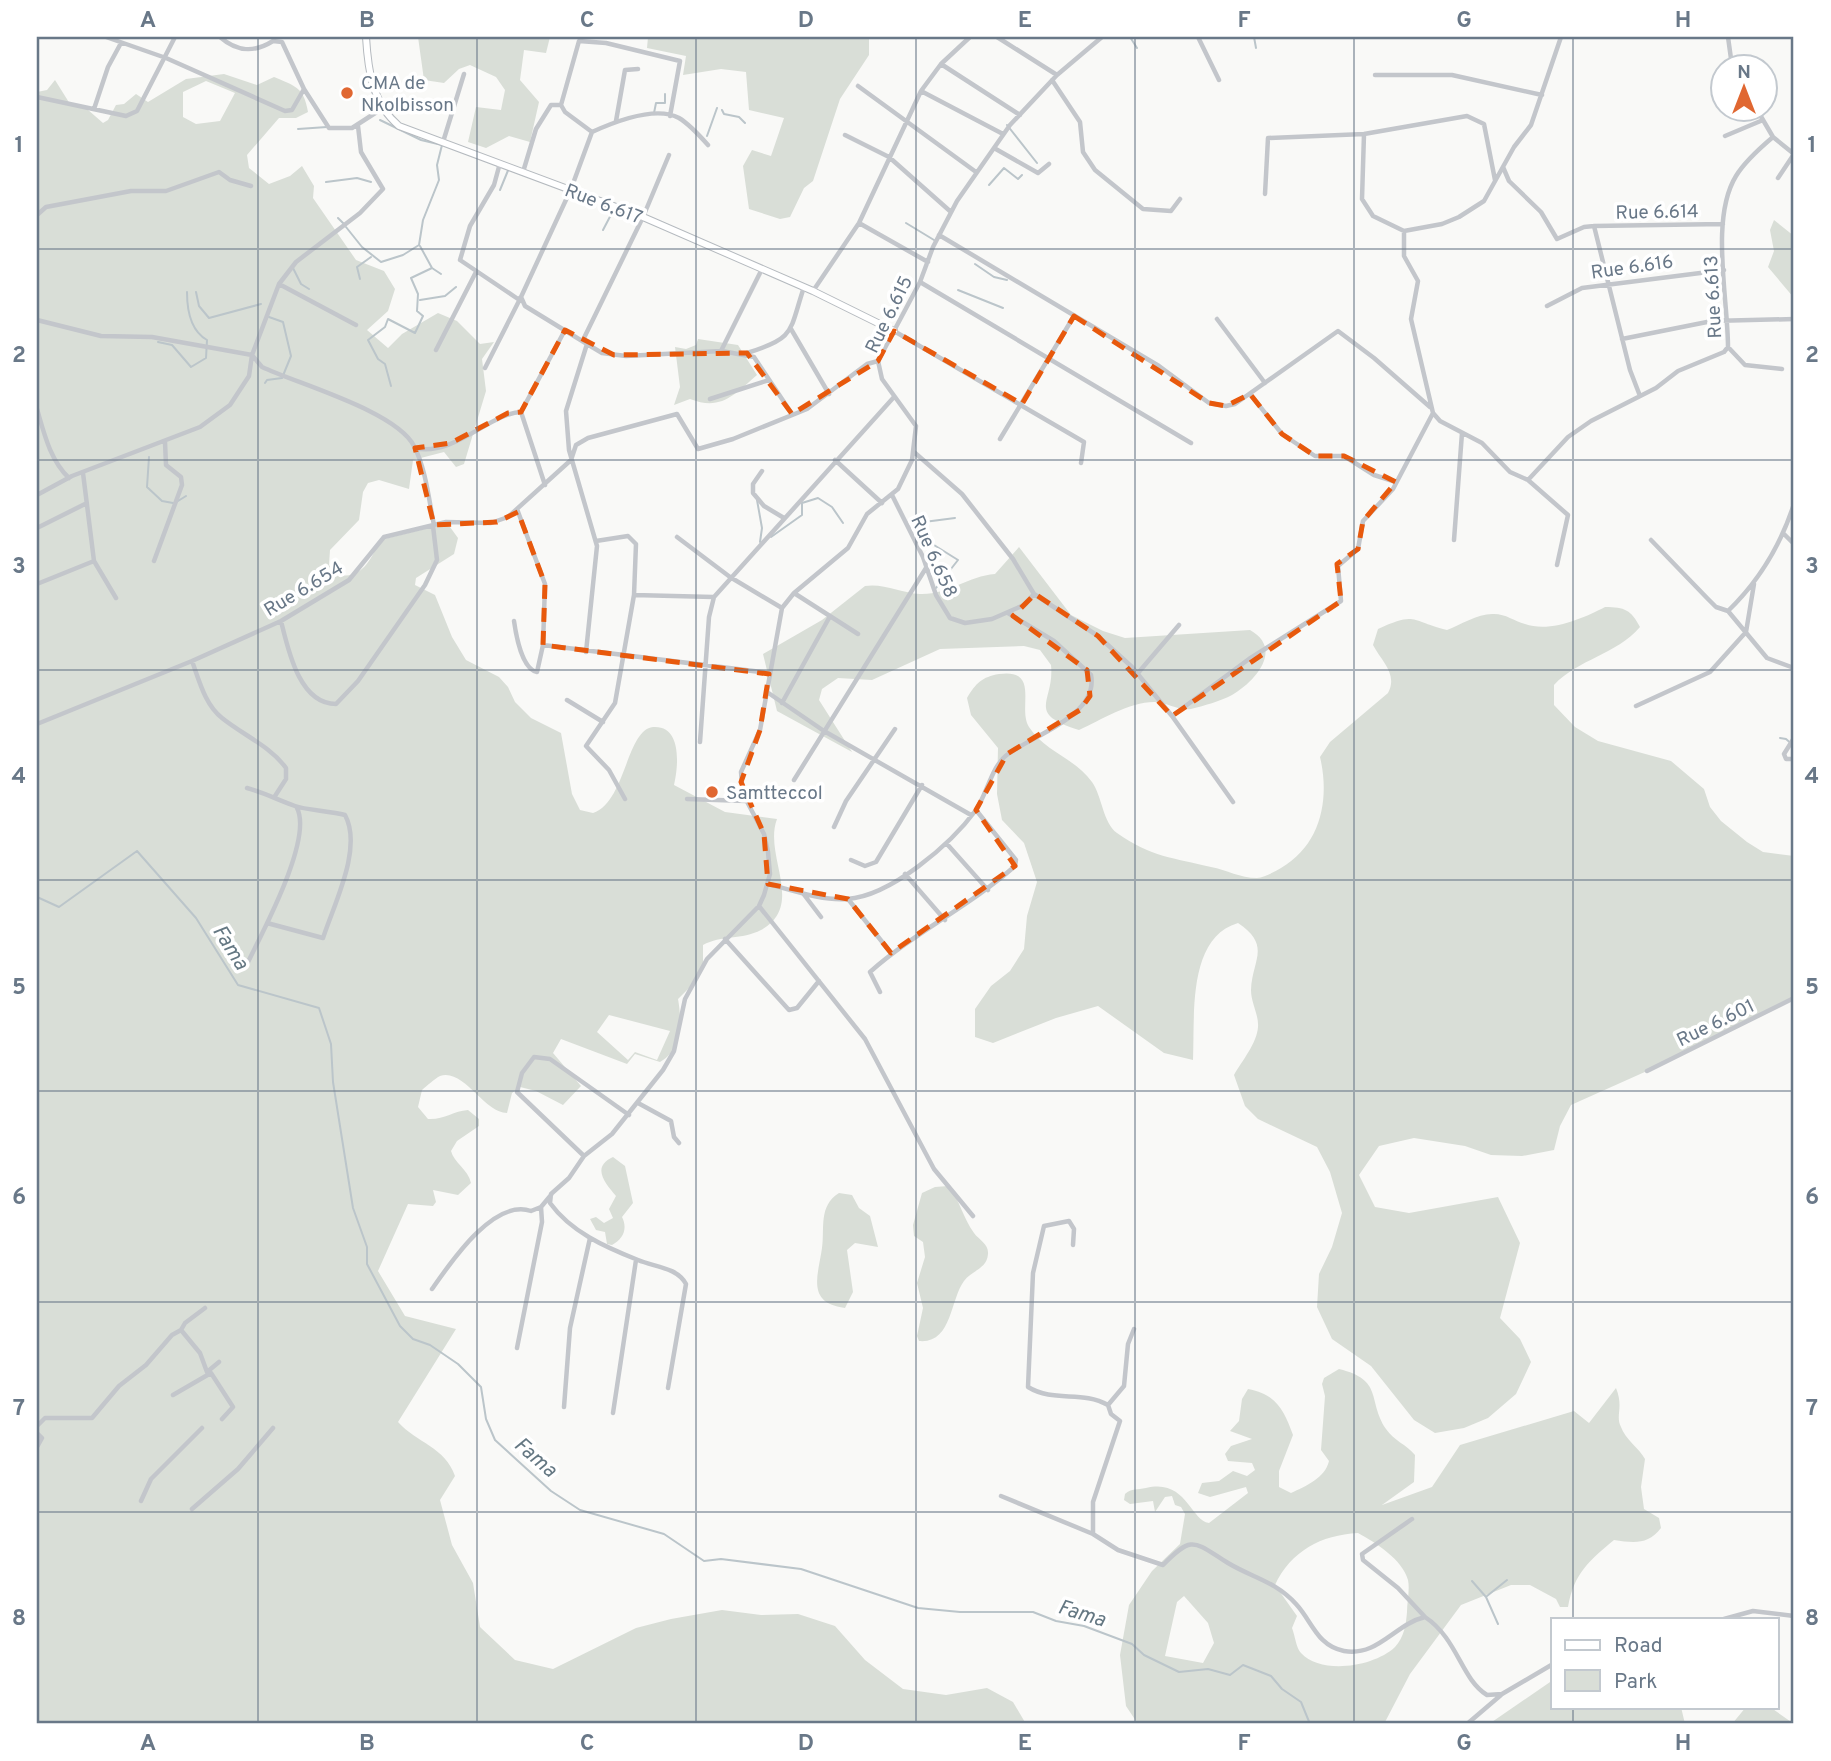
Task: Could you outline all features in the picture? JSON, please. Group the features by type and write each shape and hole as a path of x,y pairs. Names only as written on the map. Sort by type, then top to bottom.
{"street":[{"path":"106,37 166,58 285,111 292,110 304,89"},
{"path":"37,97 125,116 137,111 175,37"},
{"path":"220,37 230,46 243,50 260,49 273,41 282,42 304,89 329,128 358,126 383,108"},
{"name":"Rue 6.617","path":"366,37 369,71 383,108 399,126 643,217 813,291 894,331"},
{"path":"813,291 859,223 921,91 941,64 970,37"},
{"path":"998,37 1056,75"},
{"name":"Rue 6.615","path":"768,884 764,834 746,801 741,772 760,730 782,608 794,593 846,550 867,514 892,495 905,477 914,452 916,426 882,379 878,360 920,282 951,212 1003,134 1056,75 1093,39 1102,37"},
{"path":"1198,37 1219,80"},
{"path":"1364,134 1362,198 1365,208 1385,224 1404,231 1442,224 1475,209 1491,192 1503,167 1531,125 1561,38"},
{"path":"593,132 565,112 561,106 577,43 583,40 680,61 670,117"},
{"path":"94,109 108,67 121,43"},
{"path":"941,64 1020,115"},
{"path":"616,121 625,70 638,69"},
{"path":"443,142 464,74"},
{"path":"1375,75 1452,75 1542,95"},
{"path":"1052,80 1080,122 1083,152 1095,170 1147,211 1171,211 1180,199"},
{"path":"858,86 976,173"},
{"path":"921,91 1003,134"},
{"path":"523,172 536,129 551,105 561,106"},
{"path":"485,368 571,189 593,132 616,121 646,115 679,118 708,145"},
{"path":"1265,194 1268,138 1364,134 1467,116 1484,124 1496,181"},
{"path":"1725,136 1758,122"},
{"path":"1764,122 1773,137 1794,154 1779,178"},
{"path":"37,495 69,478 201,427 230,405 248,376 252,355 279,284 296,262 360,214 383,188 361,152 358,126"},
{"path":"845,135 889,157 951,212"},
{"name":"Rue 6.613","path":"1528,480 1568,437 1591,421 1640,396 1678,371 1724,352 1728,347 1723,224 1730,188 1736,175 1773,137"},
{"path":"994,148 1038,173 1049,164"},
{"path":"586,652 596,541 572,460 565,411 585,342 669,155"},
{"path":"500,163 494,185 470,226 460,260 508,294 518,299 521,297"},
{"name":"Rue 6.614","path":"1503,167 1509,181 1541,212 1557,239 1584,227 1723,224"},
{"path":"37,215 46,207 131,191 166,191 219,172 230,180 251,186"},
{"path":"859,223 928,262"},
{"path":"1594,228 1622,339 1640,396"},
{"path":"1404,231 1404,256 1419,281 1411,319 1430,407 1440,421 1482,443 1510,472 1528,480 1568,515 1557,565"},
{"path":"939,235 1159,366 1209,403 1226,406 1250,394 1338,331 1374,358 1430,407"},
{"path":"721,351 762,269"},
{"name":"Rue 6.616","path":"1547,306 1569,292 1607,284 1724,270"},
{"path":"436,350 476,272"},
{"path":"920,282 1191,443"},
{"path":"279,284 356,325"},
{"path":"747,354 778,343 791,329 804,287"},
{"path":"521,297 525,306 602,353 626,356 721,351 747,354 757,360 792,414"},
{"path":"1000,439 1074,316"},
{"path":"1217,319 1265,383"},
{"path":"1622,339 1697,323 1794,319"},
{"path":"37,320 101,337 152,337 252,355 262,367 384,419 407,436 415,448 433,526 437,560 425,585 358,681 336,704 327,704 311,692 297,674 281,621"},
{"path":"791,329 829,394"},
{"path":"545,485 521,412 565,330"},
{"path":"894,331 1084,442 1081,463"},
{"path":"1728,347 1739,362 1745,365 1782,369"},
{"name":"Rue 6.654","path":"37,724 192,661 281,621 349,580 381,538 453,522 497,522 545,485 572,460 576,445 588,438 677,414 698,449 746,434 792,414 829,394 867,364 878,360"},
{"path":"710,399 769,380"},
{"path":"1250,394 1282,434 1315,456 1344,456 1374,475 1396,482"},
{"path":"701,742 709,617 714,597 894,397"},
{"path":"37,409 60,470 69,478"},
{"path":"415,448 425,450 451,443 480,431 508,412 521,412"},
{"path":"1172,716 1249,659 1341,601 1338,566 1359,549 1363,521 1396,482 1433,413"},
{"path":"1454,540 1462,433"},
{"path":"154,561 182,485 181,477 166,465 165,442"},
{"path":"914,452 962,494 1008,552 1034,594 1082,623 1138,673 1233,802"},
{"path":"835,460 882,503"},
{"path":"762,471 753,484 752,492 764,506 783,518"},
{"path":"83,473 94,561 116,598"},
{"name":"Rue 6.658","path":"892,495 936,595 950,618 965,623 979,622 1024,605 1034,594"},
{"path":"37,528 85,504"},
{"path":"1728,611 1754,583 1784,534 1794,504"},
{"path":"514,621 516,637 534,672 539,669 543,645 545,584 517,509"},
{"path":"1784,534 1794,544"},
{"path":"596,541 628,536 635,540 634,595 615,703 586,746 609,770 625,799"},
{"path":"677,537 730,577 782,608"},
{"path":"1651,540 1716,607 1728,611 1767,658 1794,668"},
{"path":"37,584 94,561"},
{"path":"794,780 926,569"},
{"path":"1636,706 1710,672 1746,632 1754,583"},
{"path":"794,593 829,618 858,634"},
{"path":"634,595 714,597"},
{"path":"432,1289 493,1217 522,1207 531,1211 541,1207 569,1178 584,1156 612,1134 629,1115 674,1051 688,991 710,955 759,906 768,884 848,899 873,891 905,874 947,844 976,810 1002,760 1080,710 1092,689 1091,675 1054,641 1008,613"},
{"path":"782,703 829,618"},
{"path":"1138,673 1179,625"},
{"path":"543,645 769,673"},
{"path":"192,661 203,692 220,717 243,731 286,768 286,779 275,796"},
{"path":"767,692 824,731 971,815"},
{"path":"566,700 603,722"},
{"path":"834,827 846,801 895,729"},
{"path":"1794,738 1784,756 1794,759"},
{"path":"850,860 865,866 876,862 922,785"},
{"path":"247,788 275,796 297,808 321,808 345,815 351,826 353,844 323,938 267,923"},
{"path":"687,799 746,801"},
{"path":"248,962 267,923 294,854 299,833 297,808"},
{"path":"880,992 870,972 891,953 988,890 1017,863 976,810"},
{"path":"947,844 988,890"},
{"path":"905,874 945,920"},
{"path":"801,892 821,917"},
{"path":"848,899 891,953"},
{"path":"759,906 870,1046 934,1169 973,1216"},
{"path":"725,939 789,1010 797,1008 819,981"},
{"name":"Rue 6.601","path":"1647,1071 1794,998"},
{"path":"584,1156 517,1092 522,1073 534,1057 550,1059 629,1115"},
{"path":"638,1103 671,1121 674,1137 679,1143"},
{"path":"551,1194 550,1203 557,1213 590,1238 636,1260 679,1274 686,1284 668,1388"},
{"path":"517,1348 542,1222 541,1207"},
{"path":"1073,1245 1074,1229 1069,1221 1044,1226 1033,1273 1028,1388 1040,1394 1060,1397 1088,1395 1108,1405 1111,1414 1120,1422 1093,1502 1093,1534"},
{"path":"564,1407 570,1328 590,1238"},
{"path":"613,1413 636,1260"},
{"path":"37,1426 45,1418 92,1418 119,1386 146,1365 172,1335 205,1308"},
{"path":"1108,1405 1124,1386 1128,1344 1134,1329"},
{"path":"181,1330 200,1353 207,1372 218,1382 233,1407 222,1419"},
{"path":"173,1395 187,1390 219,1362"},
{"path":"141,1501 151,1479 202,1428"},
{"path":"192,1509 238,1469 273,1428"},
{"path":"37,1433 42,1438 37,1447"},
{"path":"1001,1496 1093,1534 1118,1550 1158,1565 1163,1565 1174,1552 1187,1544 1216,1553 1228,1563 1275,1585 1296,1604 1322,1640 1337,1649 1367,1650 1414,1620 1425,1617"},
{"path":"1412,1519 1362,1554 1363,1560 1398,1588 1425,1617 1449,1637 1481,1691 1487,1695 1502,1694"},
{"path":"1728,1618 1753,1611 1794,1616"},
{"path":"1467,1724 1502,1694 1551,1665"}],"highlighted area":[{"path":"1074,316 1209,403 1226,406 1250,394 1282,434 1315,456 1344,456 1396,482 1363,521 1358,549 1337,564 1341,601 1172,716 1098,636 1035,594 1013,616 1087,670 1090,696 1080,710 1007,754 976,810 1015,866 891,953 848,899 768,884 764,834 741,782 760,730 769,674 543,645 545,584 518,512 497,522 434,525 415,448 451,443 508,413 521,412 565,330 614,355 747,353 792,414 878,361 894,331 1022,404"}],"green space":[{"path":"418,37 550,37 546,53 524,50 520,80 539,102 530,142 509,136 486,148 468,142 476,107 501,110 505,90 496,77 470,65 459,69 444,83 424,80"},
{"path":"648,37 869,37 869,55 840,99 813,181 804,188 790,217 780,219 749,209 743,166 752,150 771,156 784,118 749,110 746,72 721,69 683,75 686,56 647,48"},
{"path":"224,74 257,85 274,77 293,85 301,92 308,112 296,118 279,118 247,155 249,168 269,184 290,176 302,166 314,186 313,198 356,260 384,271 395,289 388,311 367,330 388,348 402,334 438,313 457,321 480,344 494,342 482,359 486,391 464,464 456,467 444,452 413,460 409,489 379,480 368,483 363,492 359,520 330,550 329,565 334,573 351,575 358,572 373,555 380,540 441,525 450,527 458,538 454,554 416,578 415,585 435,595 452,637 466,660 499,677 508,687 515,702 531,718 561,733 572,794 580,810 593,813 604,806 613,795 637,740 644,731 653,727 663,728 674,740 677,768 674,785 725,812 777,819 774,833 781,879 781,907 774,920 761,930 703,945 703,964 690,987 678,999 679,1034 667,1057 660,1062 635,1054 627,1064 561,1039 553,1053 581,1086 563,1105 536,1091 520,1087 512,1093 507,1113 490,1106 466,1084 449,1075 440,1076 422,1090 418,1107 428,1119 468,1110 479,1119 479,1126 457,1141 451,1151 471,1183 458,1195 433,1190 436,1202 433,1206 408,1204 378,1271 405,1316 456,1329 398,1422 445,1458 455,1476 440,1500 452,1545 473,1583 480,1627 515,1660 553,1669 636,1628 671,1619 722,1610 761,1615 798,1614 835,1626 865,1660 903,1689 946,1695 987,1688 1013,1702 1026,1724 37,1724 37,92 47,90 55,80 70,104 87,109 103,123 108,120 116,105 124,104 136,94 148,102 186,79","holes":["206,81 235,93 220,121 196,124 183,117 183,92","609,1015 670,1031 657,1060 635,1052 628,1060 597,1032"]},
{"path":"1774,220 1794,236 1794,298 1768,267 1774,251 1770,230"},
{"path":"698,339 738,345 757,375 734,395 719,402 690,399 674,405 680,387 675,347 686,349 696,345"},
{"path":"1019,547 1071,615 1103,631 1125,638 1250,630 1265,646 1262,665 1257,674 1241,689 1217,701 1186,709 1159,702 1135,705 1079,730 1062,724 1047,712 1051,665 1040,650 1024,646 940,649 872,680 838,678 822,689 819,700 852,752 777,711 763,654 822,620 865,586 920,594 940,592 985,575 995,574"},
{"path":"1605,607 1627,611 1640,627 1620,644 1574,669 1554,685 1554,705 1575,727 1598,741 1671,761 1704,789 1710,807 1721,821 1747,842 1763,852 1794,856 1794,998 1647,1071 1571,1105 1560,1126 1554,1150 1522,1156 1491,1155 1465,1146 1414,1138 1379,1146 1359,1175 1375,1207 1409,1213 1498,1197 1520,1243 1500,1318 1520,1339 1531,1362 1516,1394 1488,1418 1464,1428 1435,1433 1414,1420 1371,1366 1332,1339 1317,1307 1319,1274 1332,1247 1342,1213 1330,1172 1317,1147 1258,1119 1245,1106 1234,1075 1252,1046 1258,1027 1251,990 1258,954 1255,939 1248,931 1238,923 1222,931 1210,945 1202,961 1195,1001 1193,1060 1164,1053 1098,1006 1056,1018 993,1043 975,1037 975,1009 991,986 1010,971 1024,949 1027,916 1037,882 1024,843 1002,820 997,794 998,748 971,715 967,698 977,685 988,677 1012,674 1020,677 1024,683 1029,727 1043,743 1077,767 1092,782 1112,829 1129,841 1163,856 1257,878 1281,868 1305,847 1314,834 1323,805 1320,757 1330,742 1388,693 1391,686 1390,674 1373,645 1378,629 1400,620 1413,619 1447,630 1488,614 1498,614 1525,624 1545,627 1577,620"},
{"path":"613,1157 625,1166 633,1203 622,1217 625,1226 623,1233 612,1245 607,1244 605,1232 596,1230 590,1219 596,1217 604,1223 613,1218 609,1209 616,1196 604,1181 601,1170 606,1161"},
{"path":"948,1186 970,1227 987,1247 988,1254 985,1263 964,1281 959,1289 949,1319 938,1336 919,1341 917,1336 923,1308 917,1283 925,1257 923,1242 914,1236 913,1225 922,1193 935,1187"},
{"path":"839,1193 852,1195 859,1208 870,1216 878,1247 855,1243 847,1250 853,1292 845,1308 824,1300 817,1287 825,1211 832,1198"},
{"path":"1339,1369 1363,1379 1369,1385 1386,1429 1415,1455 1414,1482 1382,1505 1432,1487 1460,1445 1574,1411 1589,1423 1616,1388 1621,1427 1645,1459 1641,1487 1644,1509 1659,1518 1661,1528 1646,1540 1614,1540 1590,1561 1579,1576 1568,1607 1560,1607 1556,1599 1530,1585 1511,1585 1461,1605 1410,1674 1384,1724 1138,1724 1126,1706 1120,1655 1129,1605 1152,1571 1180,1544 1185,1514 1181,1507 1175,1505 1172,1496 1165,1497 1155,1512 1153,1501 1130,1504 1124,1500 1125,1494 1146,1488 1170,1489 1179,1494 1202,1520 1209,1523 1248,1493 1246,1487 1210,1497 1198,1493 1202,1483 1219,1481 1233,1471 1247,1476 1255,1470 1252,1463 1228,1461 1225,1454 1231,1446 1252,1439 1230,1431 1239,1421 1242,1399 1248,1389 1266,1395 1278,1404 1293,1435 1279,1471 1279,1487 1291,1493 1309,1484 1319,1477 1329,1461 1321,1450 1324,1378","holes":["1358,1533 1388,1552 1405,1572 1409,1588 1404,1631 1395,1647 1374,1659 1348,1666 1321,1664 1310,1660 1299,1651 1292,1628 1297,1616 1275,1585 1290,1563 1309,1547 1332,1537","1184,1596 1208,1623 1214,1643 1203,1663 1165,1656 1177,1602"]},
{"path":"1551,1681 1551,1708 1681,1708 1685,1724 1489,1724"},
{"path":"1745,1708 1771,1708 1794,1724 1732,1724"}],"waterway":[{"path":"1130,37 1137,48"},
{"path":"1254,37 1256,48"},
{"path":"654,113 656,103 665,103 665,94"},
{"path":"707,136 717,108"},
{"path":"722,110 724,114 739,117 745,123"},
{"path":"346,227 362,247 381,262 403,255 419,245 423,220 439,180 437,165 442,145 421,140 380,120"},
{"path":"1007,125 1037,163"},
{"path":"298,129 327,127"},
{"path":"500,190 509,168"},
{"path":"989,185 1004,168 1018,179 1022,175"},
{"path":"326,182 357,178 371,182"},
{"path":"603,230 614,209"},
{"path":"338,218 343,223"},
{"path":"906,223 934,240"},
{"path":"420,246 432,268 441,274"},
{"path":"360,279 357,267 371,257"},
{"path":"975,264 994,277 1007,280"},
{"path":"293,268 301,284 309,289"},
{"path":"391,386 385,364 378,359 368,340 385,327 388,319 415,333 423,316 417,311 418,294 411,278 432,268"},
{"path":"420,300 445,296 456,287"},
{"path":"958,290 1003,308"},
{"path":"158,342 172,345 191,367 206,358 207,340 197,331 191,319 187,292"},
{"path":"196,292 199,306 209,318 261,304"},
{"path":"265,383 267,380 282,378 291,356 283,322 269,317"},
{"path":"149,457 147,487 162,501 173,503"},
{"path":"178,501 186,496"},
{"path":"771,537 802,515 802,503 818,498 832,507 843,523"},
{"path":"757,500 762,528 760,542"},
{"path":"936,588 958,560 934,545 924,522 955,518"},
{"path":"1780,738 1786,739 1794,746"},
{"name":"Fama","path":"37,897 59,907 137,851 196,918 238,985 319,1008 331,1044 333,1082 353,1208 367,1247 367,1264 400,1326 413,1339 430,1345 458,1364 481,1387 486,1419 495,1440 551,1491 580,1510 664,1534 704,1561 721,1559 801,1569 918,1608 960,1612 1033,1612 1056,1621 1084,1626 1132,1644 1144,1655 1179,1672 1208,1669 1230,1675 1243,1665 1271,1676 1282,1689 1301,1702 1310,1724"},
{"path":"1487,1596 1507,1580"},
{"path":"1472,1581 1486,1597 1498,1624"}],"place":[{"name":"CMA de Nkolbisson","path":"347,93"},
{"name":"Samtteccol","path":"712,792"}]}
